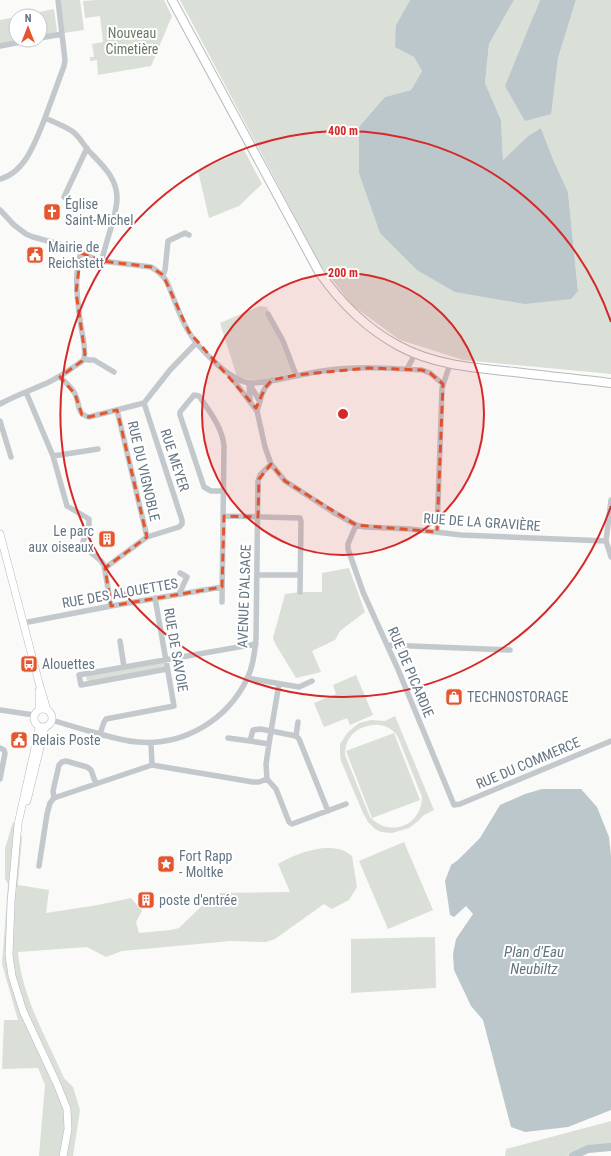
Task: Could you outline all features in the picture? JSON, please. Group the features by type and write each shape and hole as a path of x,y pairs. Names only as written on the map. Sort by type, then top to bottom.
{"main road":[{"path":"172,0 319,272 342,301 357,316 381,335 400,347 415,354 450,364 468,368 611,383"},
{"path":"0,534 39,683 47,710 52,714 50,725 42,727"},
{"path":"39,683 37,713 34,721 42,727"},
{"path":"37,713 47,710"},
{"path":"42,727 16,842 10,923 11,969 22,1011 66,1105 68,1124 63,1156"}],"street":[{"path":"0,179 14,173 22,164 36,140 64,66 65,60 58,0"},
{"path":"48,37 62,34"},
{"path":"45,118 72,131 79,137 107,170 116,190 117,198 115,209 102,261"},
{"path":"64,197 87,148"},
{"path":"0,210 14,225 26,234 74,248 81,253 102,261 151,267 163,275 186,327 213,360 230,376 258,411"},
{"path":"163,275 165,270 168,240 185,234 189,235"},
{"path":"0,404 14,396 47,384 60,377 84,358 85,348 76,292 81,253"},
{"path":"268,314 283,341 296,375"},
{"path":"60,377 75,394 82,415 89,417 117,410 144,403 170,370 197,342"},
{"path":"407,369 415,354"},
{"path":"84,358 94,360 114,372"},
{"path":"437,532 443,384 450,364"},
{"path":"230,376 249,383 324,370 369,368 407,369 426,371 443,384"},
{"path":"271,464 265,448 258,411 259,400 265,388 272,380"},
{"path":"249,383 250,400"},
{"path":"249,383 259,400"},
{"path":"26,392 53,456 67,506 89,519 89,525 82,545"},
{"path":"222,602 224,516 224,491 224,446 222,432 214,418 199,396 194,395 180,412 180,415 204,487 211,491 224,491"},
{"name":"RUE MEYER","path":"144,403 182,520 182,524 179,527 147,537"},
{"name":"RUE DU VIGNOBLE","path":"117,410 147,537"},
{"path":"0,421 11,457"},
{"path":"53,456 98,449"},
{"name":"RUE DE LA GRAVIÈRE","path":"271,464 285,481 356,525 461,535 606,541"},
{"name":"AVENUE D'ALSACE","path":"52,720 125,741 151,743 169,741 202,728 218,717 233,702 247,678 256,644 259,477 271,464"},
{"path":"611,500 606,541 611,557"},
{"path":"224,516 300,518 300,592"},
{"name":"RUE DE PICARDIE","path":"356,525 350,539 348,549 363,592 387,645 454,805"},
{"path":"105,568 147,537"},
{"path":"54,548 64,550 82,545"},
{"path":"82,545 101,561 105,568 111,606"},
{"path":"179,594 187,577 180,573"},
{"path":"257,575 300,576"},
{"name":"RUE DES ALOUETTES","path":"24,623 222,587"},
{"name":"RUE DE SAVOIE","path":"100,734 106,720 174,706 156,598"},
{"path":"120,641 124,667"},
{"path":"167,669 81,685 79,675 256,644"},
{"path":"387,645 510,650"},
{"path":"247,678 299,687 312,681"},
{"path":"279,684 266,764 266,779 276,789 290,823 294,824 346,804"},
{"path":"0,710 37,713"},
{"path":"296,736 298,722"},
{"path":"250,741 252,732 255,730 271,731 296,736 300,741 328,811"},
{"path":"228,738 269,744"},
{"name":"RUE DU COMMERCE","path":"454,805 460,804 611,742"},
{"path":"151,743 152,765"},
{"path":"0,748 4,750 0,779"},
{"path":"54,798 59,765 62,762 86,767 91,770 96,784"},
{"path":"39,866 46,814 50,803 54,798 152,765 253,782 259,782 266,779"}],"highlighted area":[{"path":"81,253 102,261 151,267 163,275 189,332 256,408 265,388 272,380 296,375 369,368 422,370 430,373 443,384 437,532 356,525 285,481 271,464 259,479 258,517 224,516 222,587 111,606 105,568 147,537 117,410 89,417 82,415 75,394 60,377 82,361 85,354 76,292"}],"green space":[{"path":"60,0 80,0 84,30 64,33"},
{"name":"Nouveau Cimetière","path":"164,0 172,16 151,66 98,75 97,60 90,61 90,57 94,57 92,44 103,42 100,16 85,18 83,1"},
{"path":"180,0 410,0 396,25 422,71 411,90 385,97 578,291 568,192 541,128 528,136 503,160 501,120 485,83 489,44 514,0 540,0 534,14 550,114 558,58 576,0 611,0 611,374 463,360 400,340 353,306 321,266"},
{"path":"54,9 57,31 54,34 48,35 48,10"},
{"path":"8,18 8,42 0,44 0,20"},
{"path":"244,150 262,184 239,206 209,218 198,171"},
{"path":"260,306 267,307 293,373 272,380 252,380 237,377 220,323"},
{"path":"349,568 365,612 340,631 335,640 312,651 321,672 296,678 273,638 285,594 322,592 322,573"},
{"path":"163,662 164,667 89,682 86,679 87,675"},
{"path":"356,675 373,715 350,725 347,718 324,727 314,703 336,694 333,685"},
{"path":"395,716 434,810 424,815 409,828 392,833 381,832 375,829 368,822 341,761 340,753 340,744 348,732 359,723 371,720 385,721","holes":["373,725 387,727 398,737 422,797 421,807 417,815 411,822 403,826 395,828 386,827 370,817 345,755 349,738 361,728"]},
{"path":"394,733 420,800 372,818 346,751"},
{"path":"13,822 22,837 18,885 49,890 46,913 131,898 142,911 136,922 139,933 179,928 212,896 221,893 290,892 278,864 299,854 322,848 340,849 352,856 357,887 349,900 332,909 324,904 275,939 266,942 230,941 122,951 106,957 87,947 18,952 20,969 30,1001 64,1078 73,1087 80,1110 73,1156 39,1156 45,1085 38,1068 2,1069 4,1020 18,1020 2,964 8,884 5,879 5,848"},
{"path":"404,842 433,910 388,929 359,861"},
{"path":"435,937 436,988 351,993 351,939"},
{"path":"611,1121 611,1150 565,1156 505,1156 506,1149"}],"water":[{"path":"410,0 514,0 489,44 485,83 501,120 503,160 528,136 541,128 568,192 578,291 571,299 525,304 455,292 417,270 380,233 359,173 359,127 385,97 411,90 422,71 414,57 395,47 396,25"},
{"path":"540,0 576,0 558,58 551,114 525,121 505,86"},
{"name":"Plan d'Eau Neubiltz","path":"542,789 581,789 597,807 609,837 611,856 611,1110 568,1127 525,1132 511,1127 483,1020 471,1006 454,970 453,954 456,939 473,914 466,906 454,917 450,915 445,881 451,865 480,838 500,805 525,794"}],"waterway":[{"path":"573,1156 588,1149 611,1147"}],"place":[{"name":"Église Saint-Michel","path":"52,212"},
{"name":"Mairie de Reichstett","path":"35,255"},
{"name":"Le parc aux oiseaux","path":"107,539"},
{"name":"Alouettes","path":"29,664"},
{"name":"TECHNOSTORAGE","path":"454,697"},
{"name":"Relais Poste","path":"19,740"},
{"name":"Fort Rapp - Moltke","path":"166,864"},
{"name":"poste d'entrée","path":"146,900"}]}
